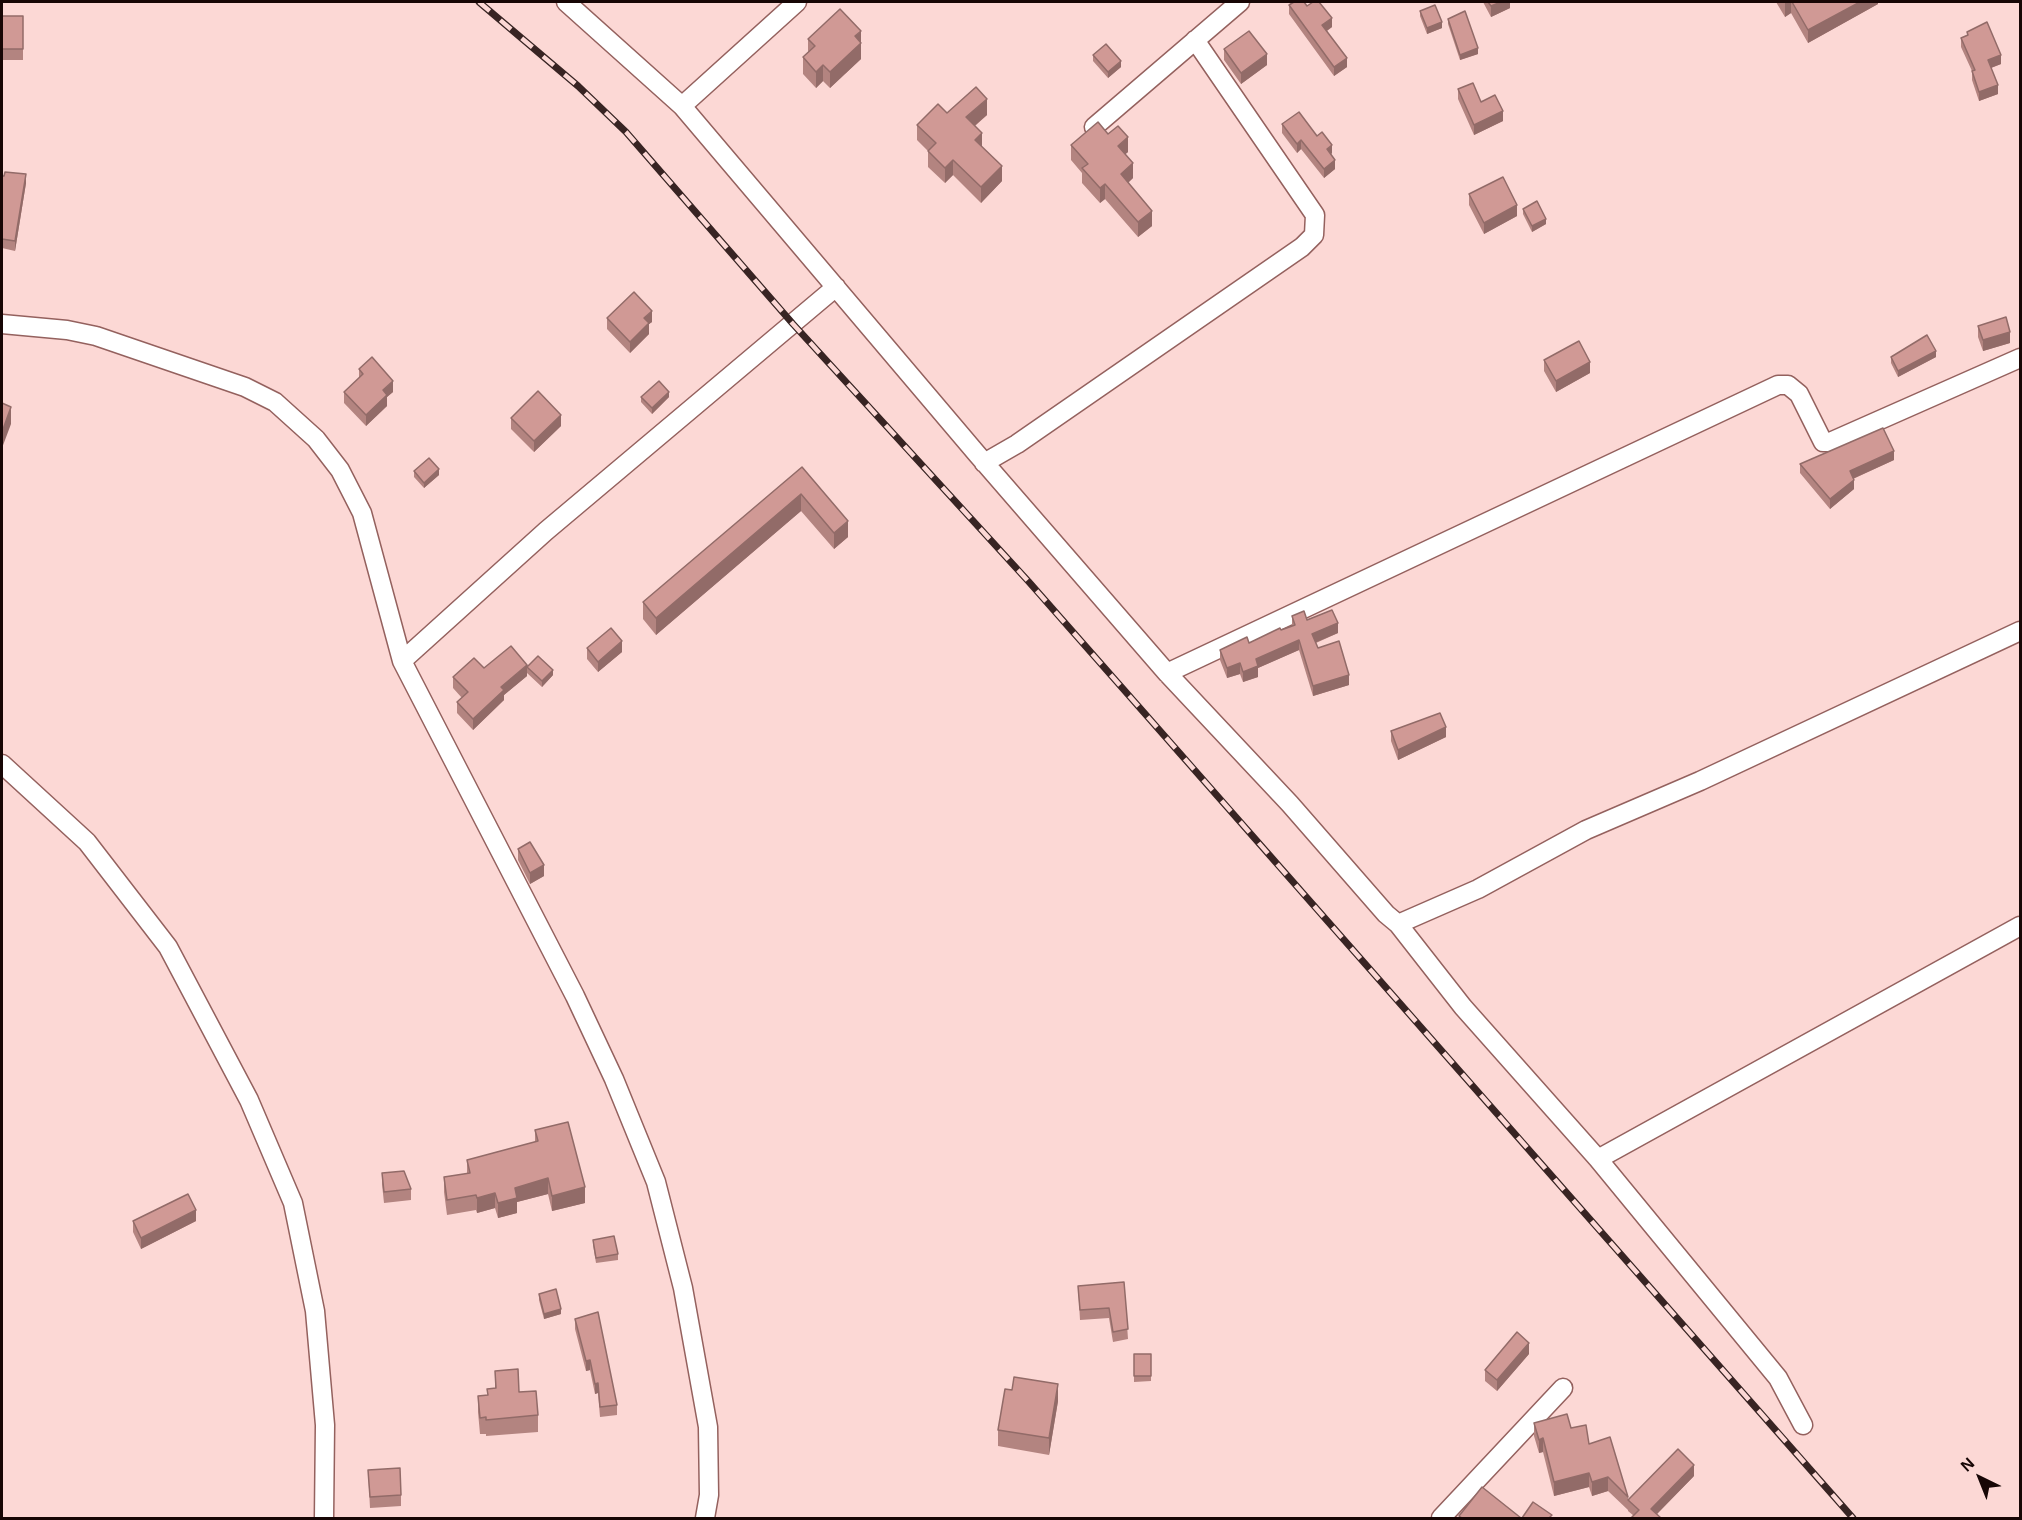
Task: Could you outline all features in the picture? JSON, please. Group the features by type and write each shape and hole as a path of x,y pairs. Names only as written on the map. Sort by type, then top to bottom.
{"street":[{"path":"566,2 682,106 984,463 1167,673 1290,804 1386,914 1398,924 1463,1007 1598,1159 1778,1377 1803,1425"},
{"path":"682,106 798,2"},
{"path":"1094,127 1240,2"},
{"path":"984,463 1017,444 1293,254 1314,235 1314,215 1196,40"},
{"path":"402,661 546,531 836,287"},
{"path":"2,324 67,330 96,336 245,387 275,402 316,439 340,470 362,513 402,661 575,996 614,1079 656,1182 683,1288 708,1427 709,1495 705,1518"},
{"path":"1167,673 1778,386 1788,385 1799,394 1823,442 1830,442 2020,358"},
{"path":"1398,924 1478,889 1586,830 1701,780 2020,631"},
{"path":"2,764 87,842 168,948 249,1100 293,1203 315,1311 325,1425 324,1518"},
{"path":"1598,1159 2020,926"},
{"path":"1441,1518 1563,1388"}],"building":[{"path":"1294,2 1304,2 1307,6 1313,2 1319,2 1332,18 1322,25 1347,58 1334,67 1289,5"},
{"path":"1488,2 1501,2 1491,6"},
{"path":"1792,2 1860,2 1808,30"},
{"path":"1435,5 1442,22 1427,28 1420,11"},
{"path":"840,9 861,31 855,36 861,43 830,72 823,65 816,72 803,57 815,46 808,39"},
{"path":"1465,11 1478,48 1460,55 1448,19"},
{"path":"2,16 23,16 23,49 2,49"},
{"path":"1987,22 2001,55 1988,60 1998,85 1979,92 1972,71 1975,70 1961,38 1968,35 1967,32"},
{"path":"1249,31 1267,54 1241,73 1224,49"},
{"path":"1106,44 1121,61 1108,72 1093,55"},
{"path":"1473,83 1481,102 1495,95 1503,111 1474,125 1458,89"},
{"path":"976,87 987,99 966,117 982,133 975,140 1002,166 981,187 953,160 945,168 928,151 936,143 917,125 938,104 947,113"},
{"path":"1299,112 1317,136 1322,132 1332,145 1327,149 1335,160 1324,169 1301,140 1297,144 1282,124"},
{"path":"1098,122 1108,134 1118,126 1128,137 1118,146 1133,163 1121,174 1152,211 1138,222 1105,184 1100,188 1082,168 1088,164 1071,145"},
{"path":"5,172 26,174 15,241 2,239 2,176"},
{"path":"1503,177 1517,205 1484,223 1469,194"},
{"path":"1537,201 1546,219 1532,226 1523,209"},
{"path":"634,292 652,311 644,318 649,323 630,342 607,318"},
{"path":"2006,317 2010,332 1983,340 1978,326"},
{"path":"1927,335 1936,351 1898,371 1891,357"},
{"path":"1579,341 1590,362 1556,381 1544,360"},
{"path":"372,357 393,381 383,390 387,395 366,415 344,392 363,374 359,369"},
{"path":"659,381 669,392 652,408 641,397"},
{"path":"538,391 561,415 534,441 511,418"},
{"path":"2,403 11,407 2,432"},
{"path":"1883,428 1894,451 1850,471 1854,480 1830,499 1800,464"},
{"path":"429,458 439,469 424,483 414,471"},
{"path":"802,467 848,521 834,533 801,494 656,618 643,602"},
{"path":"1332,610 1338,623 1312,634 1318,648 1339,641 1349,675 1313,686 1299,640 1256,659 1258,666 1243,672 1240,663 1227,668 1220,650 1247,637 1249,643 1280,628 1281,630 1295,625 1292,616 1304,611 1307,620"},
{"path":"611,628 622,641 598,662 587,648"},
{"path":"511,646 527,665 501,687 504,690 473,719 457,702 468,692 453,677 474,658 484,668"},
{"path":"538,656 553,670 542,681 527,667"},
{"path":"1440,713 1446,727 1398,750 1391,731"},
{"path":"530,842 544,865 530,873 518,849"},
{"path":"568,1122 585,1187 552,1196 548,1178 515,1188 517,1198 498,1203 495,1193 477,1198 476,1195 447,1200 444,1177 470,1173 467,1160 538,1141 535,1130"},
{"path":"404,1171 411,1189 384,1192 382,1173"},
{"path":"188,1194 196,1210 141,1238 133,1221"},
{"path":"614,1236 618,1254 596,1258 593,1240"},
{"path":"1124,1282 1128,1329 1113,1332 1109,1308 1080,1310 1078,1286"},
{"path":"556,1289 561,1309 544,1314 539,1294"},
{"path":"598,1312 617,1405 600,1407 598,1383 595,1384 590,1360 586,1361 575,1319"},
{"path":"1517,1332 1529,1343 1497,1380 1485,1370"},
{"path":"1134,1354 1151,1354 1151,1376 1134,1376"},
{"path":"518,1369 519,1392 536,1391 538,1415 486,1420 486,1417 480,1418 478,1396 488,1395 487,1389 496,1388 495,1371"},
{"path":"1014,1377 1058,1384 1049,1438 998,1430 1005,1389 1012,1390"},
{"path":"1567,1414 1571,1428 1586,1425 1589,1444 1610,1437 1628,1497 1608,1477 1592,1482 1589,1473 1554,1482 1543,1438 1539,1440 1534,1423"},
{"path":"1678,1449 1694,1465 1651,1509 1661,1518 1631,1518 1639,1510 1628,1500"},
{"path":"400,1468 401,1495 370,1497 368,1470"},
{"path":"1482,1487 1521,1518 1462,1518 1459,1516"},
{"path":"1533,1502 1552,1515 1549,1518 1522,1518"}],"railway":[{"path":"479,2 578,86 626,132 793,324 1029,582 1853,1518"}]}
